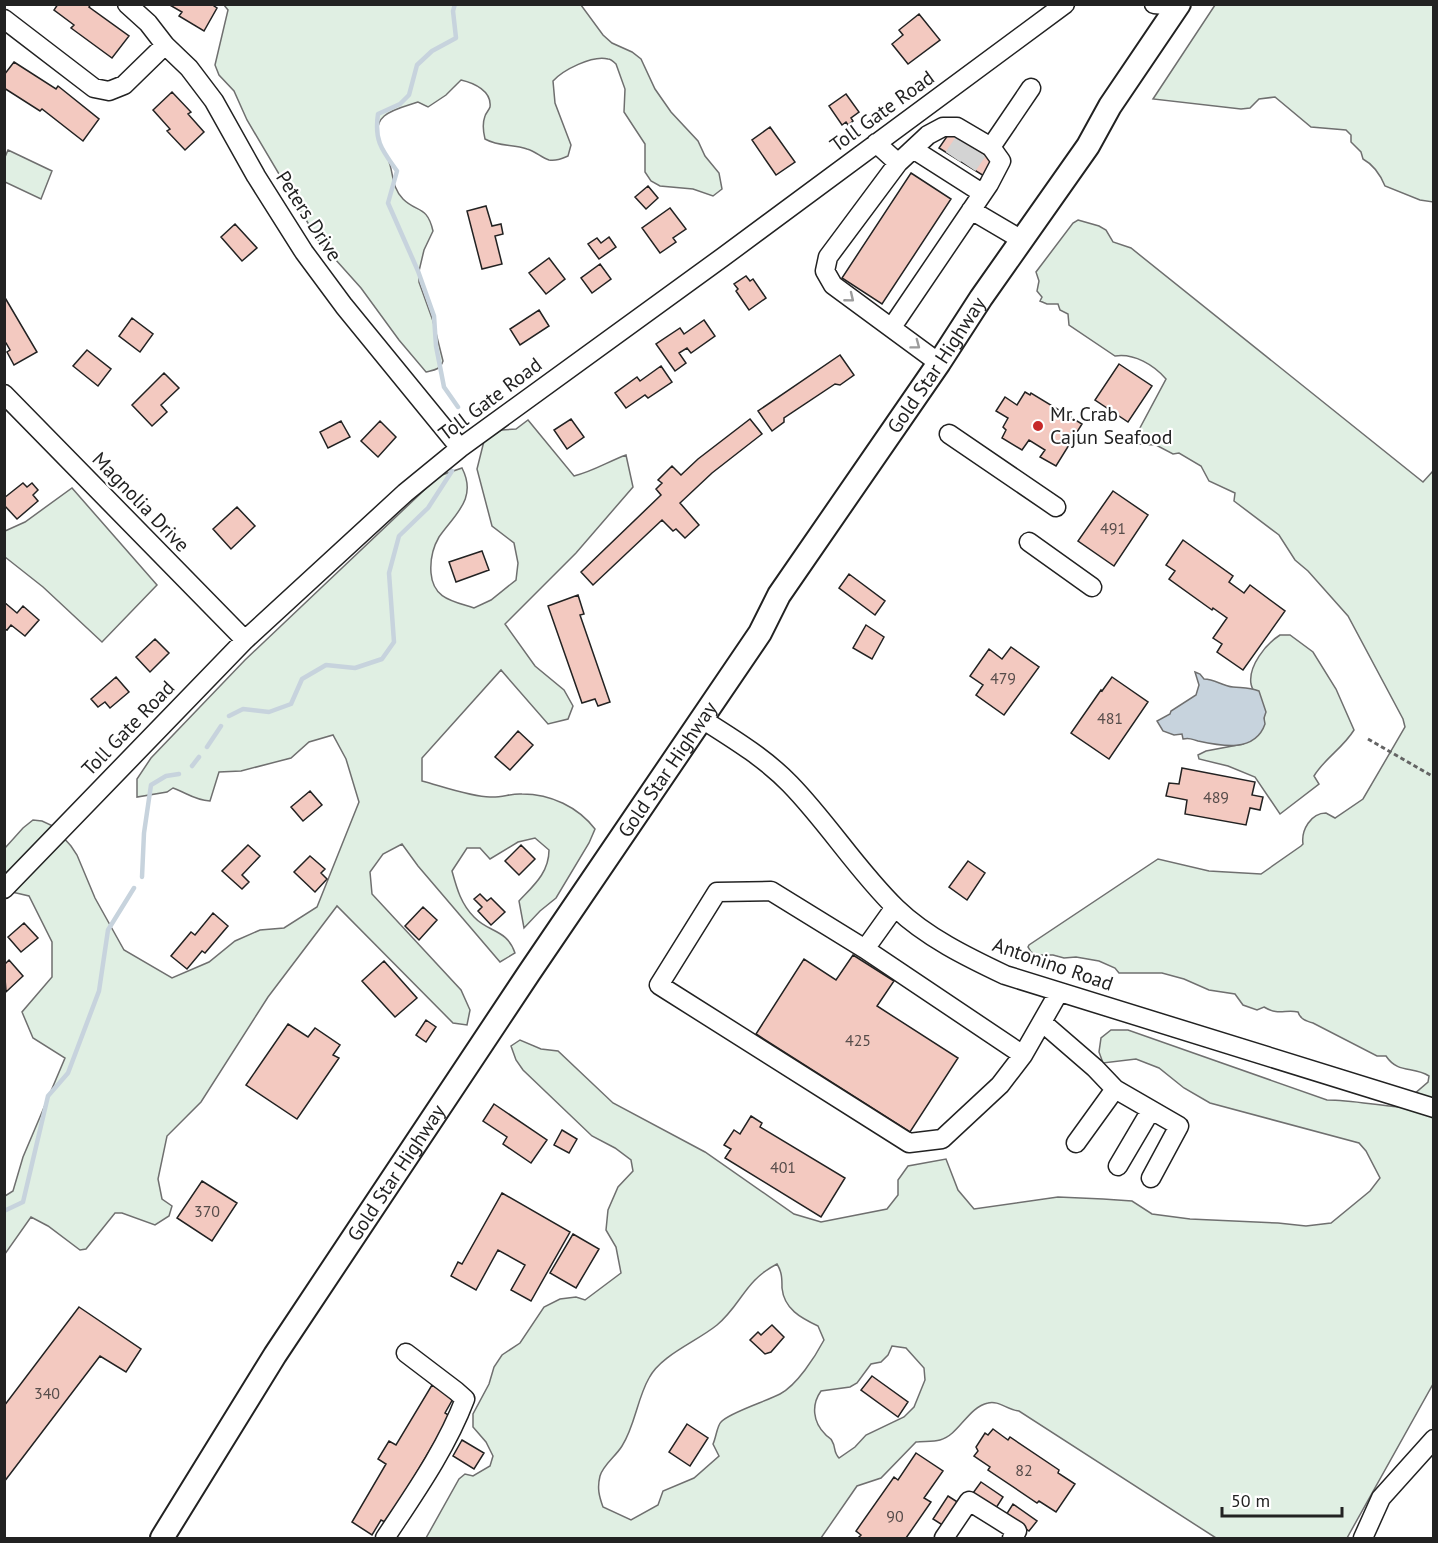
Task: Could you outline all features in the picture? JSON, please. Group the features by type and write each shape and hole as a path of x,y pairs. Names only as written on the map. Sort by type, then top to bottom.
{"main road":[{"name":"Gold Star Highway","path":"162,1539 257,1382 760,633 779,595 1088,146 1110,106 1177,5"}],"street":[{"name":"Peters Drive","path":"127,4 148,23 165,45 189,68 214,101 256,176 304,252 344,306 460,448"},
{"name":"Toll Gate Road","path":"4,889 245,640 364,530 460,448 1062,7 1079,4"},
{"path":"1154,4 1177,5"},
{"path":"4,19 93,88 109,91 124,85 165,45"},
{"path":"977,143 1031,88"},
{"path":"892,327 971,210 1001,161 957,127 943,127 928,135 898,163 828,258 825,271 833,285 939,363"},
{"path":"876,143 898,163"},
{"path":"912,150 957,168 982,193"},
{"path":"971,210 1022,240"},
{"name":"Magnolia Drive","path":"4,394 245,640"},
{"path":"949,434 1056,507"},
{"path":"1029,542 1092,587"},
{"name":"Antonino Road","path":"702,719 743,745 789,783 862,872 895,907 944,944 1005,975 1434,1108"},
{"path":"1023,1055 865,949 771,891 717,892 659,985 909,1143 942,1139 1000,1085 1023,1055 1059,992"},
{"path":"865,949 895,907"},
{"path":"1043,1023 1095,1068 1115,1089 1179,1126 1151,1178"},
{"path":"1076,1143 1115,1089"},
{"path":"1118,1166 1151,1110"},
{"path":"385,1539 424,1479 458,1417 465,1399 406,1353"},
{"path":"1363,1539 1381,1498 1434,1439"},
{"path":"944,1539 969,1501 1017,1531 1012,1539"}],"path":[{"path":"1368,739 1434,777"}],"green space":[{"path":"224,5 581,5 603,35 612,43 641,59 655,89 671,112 698,141 705,156 719,173 722,189 713,196 693,189 660,186 651,181 645,172 645,144 624,112 625,89 616,64 609,59 594,59 578,64 553,81 555,103 571,145 568,156 558,160 549,160 522,147 485,139 483,125 490,107 488,96 471,83 461,80 446,95 428,107 418,102 387,114 378,125 378,133 390,164 396,190 408,203 425,213 433,231 424,250 419,282 433,321 443,361 438,368 426,372 361,288 318,240 247,120 234,91 219,75 215,65 228,10"},
{"path":"1215,5 1433,5 1433,202 1420,200 1385,186 1376,170 1363,159 1361,152 1351,142 1351,135 1346,130 1311,127 1275,97 1259,99 1250,108 1241,109 1153,99"},
{"path":"8,150 52,171 41,199 5,182 5,157"},
{"path":"1078,220 1099,226 1106,230 1113,242 1131,248 1423,482 1433,471 1433,1384 1347,1538 1216,1538 1019,1411 992,1402 975,1410 947,1437 937,1441 916,1442 881,1478 857,1486 821,1538 426,1538 459,1479 465,1474 473,1476 490,1466 493,1456 486,1442 473,1427 473,1414 489,1384 494,1367 502,1355 520,1343 544,1307 560,1299 576,1297 585,1300 621,1273 616,1247 606,1230 608,1210 618,1187 633,1171 631,1160 615,1148 592,1136 523,1070 511,1046 520,1040 541,1049 558,1051 613,1103 705,1152 794,1214 821,1222 887,1209 898,1195 898,1180 908,1166 946,1159 958,1190 974,1209 1058,1197 1103,1199 1132,1201 1152,1214 1190,1219 1306,1226 1331,1223 1370,1191 1380,1178 1366,1151 1359,1143 1210,1103 1184,1088 1159,1068 1136,1059 1103,1063 1099,1052 1101,1038 1111,1030 1128,1030 1327,1100 1399,1107 1428,1082 1429,1076 1401,1068 1386,1056 1377,1056 1304,1019 1298,1012 1278,1012 1264,1007 1257,1010 1243,1005 1235,994 1209,990 1184,979 1162,973 1119,973 1115,968 1099,961 1037,955 1028,947 1158,859 1209,871 1261,874 1303,844 1305,828 1316,816 1326,813 1335,818 1363,799 1405,727 1403,719 1348,616 1308,571 1295,560 1279,535 1234,501 1235,493 1209,481 1201,466 1179,453 1173,454 1156,445 1138,444 1133,441 1166,379 1143,361 1129,356 1115,356 1069,325 1068,314 1060,310 1058,304 1047,304 1040,301 1042,297 1037,291 1039,281 1036,272 1073,223","holes":["777,1264 781,1273 786,1302 794,1312 818,1326 824,1340 811,1362 799,1377 780,1394 725,1418 718,1426 713,1444 719,1456 694,1478 663,1491 658,1505 631,1520 603,1507 599,1492 600,1476 626,1438 649,1378 662,1362 717,1325 750,1285","892,1346 906,1348 924,1368 925,1380 914,1407 904,1417 866,1435 855,1447 839,1458 834,1445 816,1419 815,1408 818,1396 821,1391 850,1387 857,1383 871,1364 881,1362 888,1355"]},
{"path":"528,420 574,476 626,455 633,487 576,553 505,624 535,666 564,690 573,706 568,719 548,724 501,670 422,758 422,781 482,797 518,794 543,796 563,803 580,814 595,829 556,898 524,928 519,901 543,872 549,850 535,838 518,842 490,859 480,848 467,848 452,871 454,878 460,896 470,912 512,945 515,953 500,962 402,844 383,854 370,872 372,894 461,990 470,1010 467,1025 453,1023 337,906 268,997 201,1102 167,1136 158,1179 162,1199 172,1206 169,1216 155,1225 122,1213 115,1213 86,1249 80,1250 48,1226 31,1217 5,1254 5,1196 13,1191 23,1157 65,1058 33,1038 22,1012 52,977 52,942 29,896 12,892 5,893 5,848 33,820 53,826 77,855 95,898 124,950 172,978 209,962 235,941 260,930 284,928 317,907 359,802 346,759 333,735 309,742 291,758 241,771 219,772 210,801 195,798 173,788 167,792 137,797 137,779 151,758 245,660 439,476 462,468 467,489 462,506 439,537 433,550 431,573 440,594 452,601 474,608 491,600 516,580 518,563 514,543 492,526 477,469 484,441 501,430 516,429"},
{"path":"72,488 157,585 102,642 43,587 5,557 5,531 25,522"},
{"path":"1280,635 1290,635 1313,652 1336,689 1354,730 1314,776 1319,784 1280,814 1255,777 1228,766 1199,759 1198,755 1206,751 1243,744 1264,720 1262,704 1251,684 1252,670 1259,656"}],"shaded area":[{"path":"1195,672 1204,679 1259,691 1266,712 1265,724 1254,740 1227,745 1183,739 1182,734 1174,735 1163,731 1157,721 1196,695 1199,685"}],"building":[{"path":"58,4 91,4 89,7 129,36 112,58 71,28 74,25 54,10"},
{"path":"168,4 211,4 217,8 204,31 179,16 182,12"},
{"path":"919,14 940,40 908,64 892,44 903,35 899,30"},
{"path":"14,62 56,89 58,86 99,119 83,141 42,109 40,111 4,88 4,75"},
{"path":"172,92 191,112 188,114 204,132 185,150 167,131 170,129 153,110"},
{"path":"846,94 859,112 851,118 853,121 848,125 846,122 842,125 829,106"},
{"path":"770,127 795,162 776,175 752,140"},
{"path":"950,132 995,161 984,176 939,148"},
{"path":"911,173 951,199 882,304 842,278"},
{"path":"648,186 658,198 646,209 635,197"},
{"path":"486,206 492,226 501,224 503,234 495,236 502,264 482,269 467,211"},
{"path":"670,208 686,229 673,238 676,242 660,253 642,228"},
{"path":"235,224 257,248 242,261 221,237"},
{"path":"609,237 616,247 599,259 588,244 597,238 601,243"},
{"path":"549,258 565,279 546,294 529,273"},
{"path":"600,264 611,279 592,293 581,278"},
{"path":"746,276 750,281 753,279 766,298 749,310 734,284"},
{"path":"4,296 37,352 14,365 7,352 10,350 4,343"},
{"path":"539,310 549,326 520,345 510,329"},
{"path":"132,318 153,334 140,352 119,336"},
{"path":"704,320 715,336 691,353 687,348 679,353 686,363 675,371 656,344 680,328 684,334"},
{"path":"87,350 111,369 98,386 73,366"},
{"path":"840,355 854,375 840,385 835,384 784,418 784,422 772,431 758,411"},
{"path":"1119,364 1152,386 1128,422 1095,400"},
{"path":"661,366 672,382 648,398 645,395 626,408 615,393 637,377 640,381"},
{"path":"164,373 179,388 161,405 167,412 152,426 132,405"},
{"path":"1025,392 1030,395 1031,393 1082,424 1056,466 1040,457 1045,450 1029,440 1022,450 1002,438 1006,430 1003,427 1008,418 996,411 1005,397 1017,405"},
{"path":"571,419 584,437 567,449 554,430"},
{"path":"750,419 762,434 712,473 680,503 699,525 685,538 676,529 673,531 662,520 593,585 581,572 661,495 656,489 662,483 658,480 672,466 681,475"},
{"path":"341,421 350,437 328,448 320,432"},
{"path":"380,421 396,437 378,457 361,441"},
{"path":"23,483 27,487 32,483 38,490 33,495 38,501 17,519 4,505 4,498"},
{"path":"1113,491 1148,515 1114,566 1078,541"},
{"path":"237,507 255,526 231,549 213,529"},
{"path":"1183,540 1233,576 1229,582 1244,593 1250,585 1285,611 1243,670 1217,652 1222,644 1213,638 1227,618 1169,579 1175,571 1166,565"},
{"path":"482,551 489,570 456,582 449,562"},
{"path":"849,574 885,601 875,615 839,588"},
{"path":"578,595 584,614 580,615 610,702 598,706 595,699 582,703 548,606"},
{"path":"4,602 17,613 23,606 39,620 25,636 11,625 7,630 4,629"},
{"path":"866,625 884,637 872,659 853,648"},
{"path":"155,639 169,653 150,672 136,657"},
{"path":"1011,647 1039,667 1004,715 976,695 983,685 970,676 989,649 1002,659"},
{"path":"116,677 129,692 110,708 105,702 98,707 91,699"},
{"path":"1112,677 1148,702 1109,759 1071,733"},
{"path":"518,731 533,745 510,770 495,757"},
{"path":"1182,768 1255,782 1252,795 1263,797 1260,810 1250,808 1246,825 1185,814 1187,800 1166,796 1169,783 1179,784"},
{"path":"310,791 322,805 303,821 291,807"},
{"path":"248,845 260,856 242,875 249,882 242,889 222,871"},
{"path":"521,845 535,859 519,875 505,861"},
{"path":"310,856 325,869 321,873 327,879 315,892 294,872"},
{"path":"968,861 985,873 967,900 949,887"},
{"path":"480,894 487,901 491,898 505,912 491,925 478,911 482,907 474,899"},
{"path":"423,907 437,920 419,940 405,926"},
{"path":"213,913 228,926 205,953 202,951 187,969 171,956 191,932 195,935"},
{"path":"24,923 38,938 21,952 8,937"},
{"path":"853,955 894,981 877,1006 958,1058 910,1132 756,1034 804,959 836,980"},
{"path":"9,960 23,976 6,992 4,965"},
{"path":"384,961 417,998 395,1017 362,981"},
{"path":"426,1020 436,1027 426,1042 416,1035"},
{"path":"288,1024 308,1037 315,1028 340,1045 333,1055 339,1058 297,1119 246,1085"},
{"path":"494,1104 547,1140 531,1163 503,1144 507,1137 483,1121"},
{"path":"751,1116 762,1123 760,1127 845,1178 821,1217 725,1158 731,1149 724,1145 734,1130 740,1134"},
{"path":"562,1130 577,1139 569,1153 554,1145"},
{"path":"202,1181 237,1203 212,1241 177,1218"},
{"path":"502,1193 570,1232 531,1301 511,1290 525,1265 498,1250 476,1290 451,1276 458,1262 462,1264"},
{"path":"573,1234 599,1249 576,1288 550,1273"},
{"path":"79,1307 141,1349 126,1372 100,1356 4,1482 4,1406"},
{"path":"772,1325 784,1337 771,1352 765,1354 750,1340 758,1332 761,1335"},
{"path":"872,1376 908,1402 898,1417 861,1390"},
{"path":"432,1385 454,1397 445,1413 450,1416 387,1523 381,1520 372,1535 352,1522 386,1464 378,1459 389,1441 396,1445"},
{"path":"687,1424 708,1438 690,1466 669,1452"},
{"path":"993,1429 1008,1440 1010,1437 1059,1470 1058,1473 1075,1484 1056,1512 1039,1501 1037,1503 988,1470 990,1467 974,1456 978,1451 976,1447 985,1433 988,1435"},
{"path":"462,1440 484,1453 474,1469 453,1456"},
{"path":"916,1453 943,1471 924,1498 931,1502 906,1538 858,1538 861,1535 856,1531 894,1477 898,1480"},
{"path":"981,1482 1003,1497 996,1508 973,1493"},
{"path":"948,1496 959,1503 944,1526 933,1519"},
{"path":"1013,1504 1037,1521 1029,1531 1006,1515"}],"waterway":[{"path":"455,4 453,11 456,38 432,51 417,65 409,95 400,104 378,114 377,131 380,145 397,171 388,203 418,271 434,316 436,346 444,387 458,407"},
{"path":"229,716 243,709 269,712 291,704 302,679 326,665 355,668 382,659 394,642 389,573 399,536 428,508 452,471"},
{"path":"207,747 221,726"},
{"path":"192,766 199,757"},
{"path":"142,877 144,833 151,785 166,776 179,774"},
{"path":"4,1211 23,1202 48,1096 68,1073 99,991 108,930 134,888"}],"tunnel":[{"path":"953,157 964,141"},
{"path":"968,166 979,150"}],"place":[{"name":"Mr. Crab Cajun Seafood","path":"1038,426"}]}
